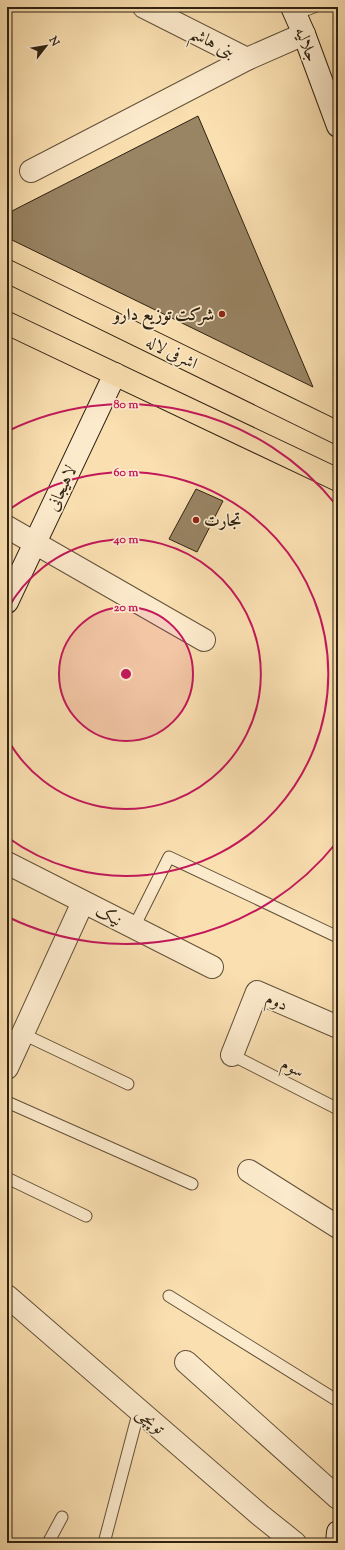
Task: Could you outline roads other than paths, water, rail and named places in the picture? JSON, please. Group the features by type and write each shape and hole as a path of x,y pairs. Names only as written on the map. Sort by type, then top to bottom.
{"main road":[{"name":"اشرفی لاله","path":"7,270 338,433"},
{"path":"7,323 338,480"}],"street":[{"name":"بنی هاشم","path":"144,7 247,59 304,34"},
{"name":"جلالیه","path":"300,9 304,34 338,126"},
{"path":"31,171 247,59"},
{"name":"لاهیجانی","path":"7,602 115,374"},
{"path":"7,527 204,640"},
{"name":"نیک","path":"7,863 212,966"},
{"path":"7,1068 83,902"},
{"name":"دوم","path":"232,1055 257,992 338,1027"},
{"path":"249,1171 338,1227"},
{"name":"توپچی","path":"7,1296 260,1515 295,1543"},
{"path":"186,1362 338,1498"},
{"path":"337,1543 338,1532"}],"lane":[{"path":"134,927 169,857 338,937"},
{"path":"23,1034 128,1084"},
{"name":"سوم","path":"232,1055 338,1109"},
{"path":"7,1102 192,1184"},
{"path":"7,1178 86,1216"},
{"path":"169,1296 338,1401"},
{"path":"104,1543 140,1410"},
{"path":"48,1543 62,1517"}],"place":[{"name":"شرکت توزیع دارو","path":"222,314"},
{"name":"تجارت","path":"196,520"}]}
